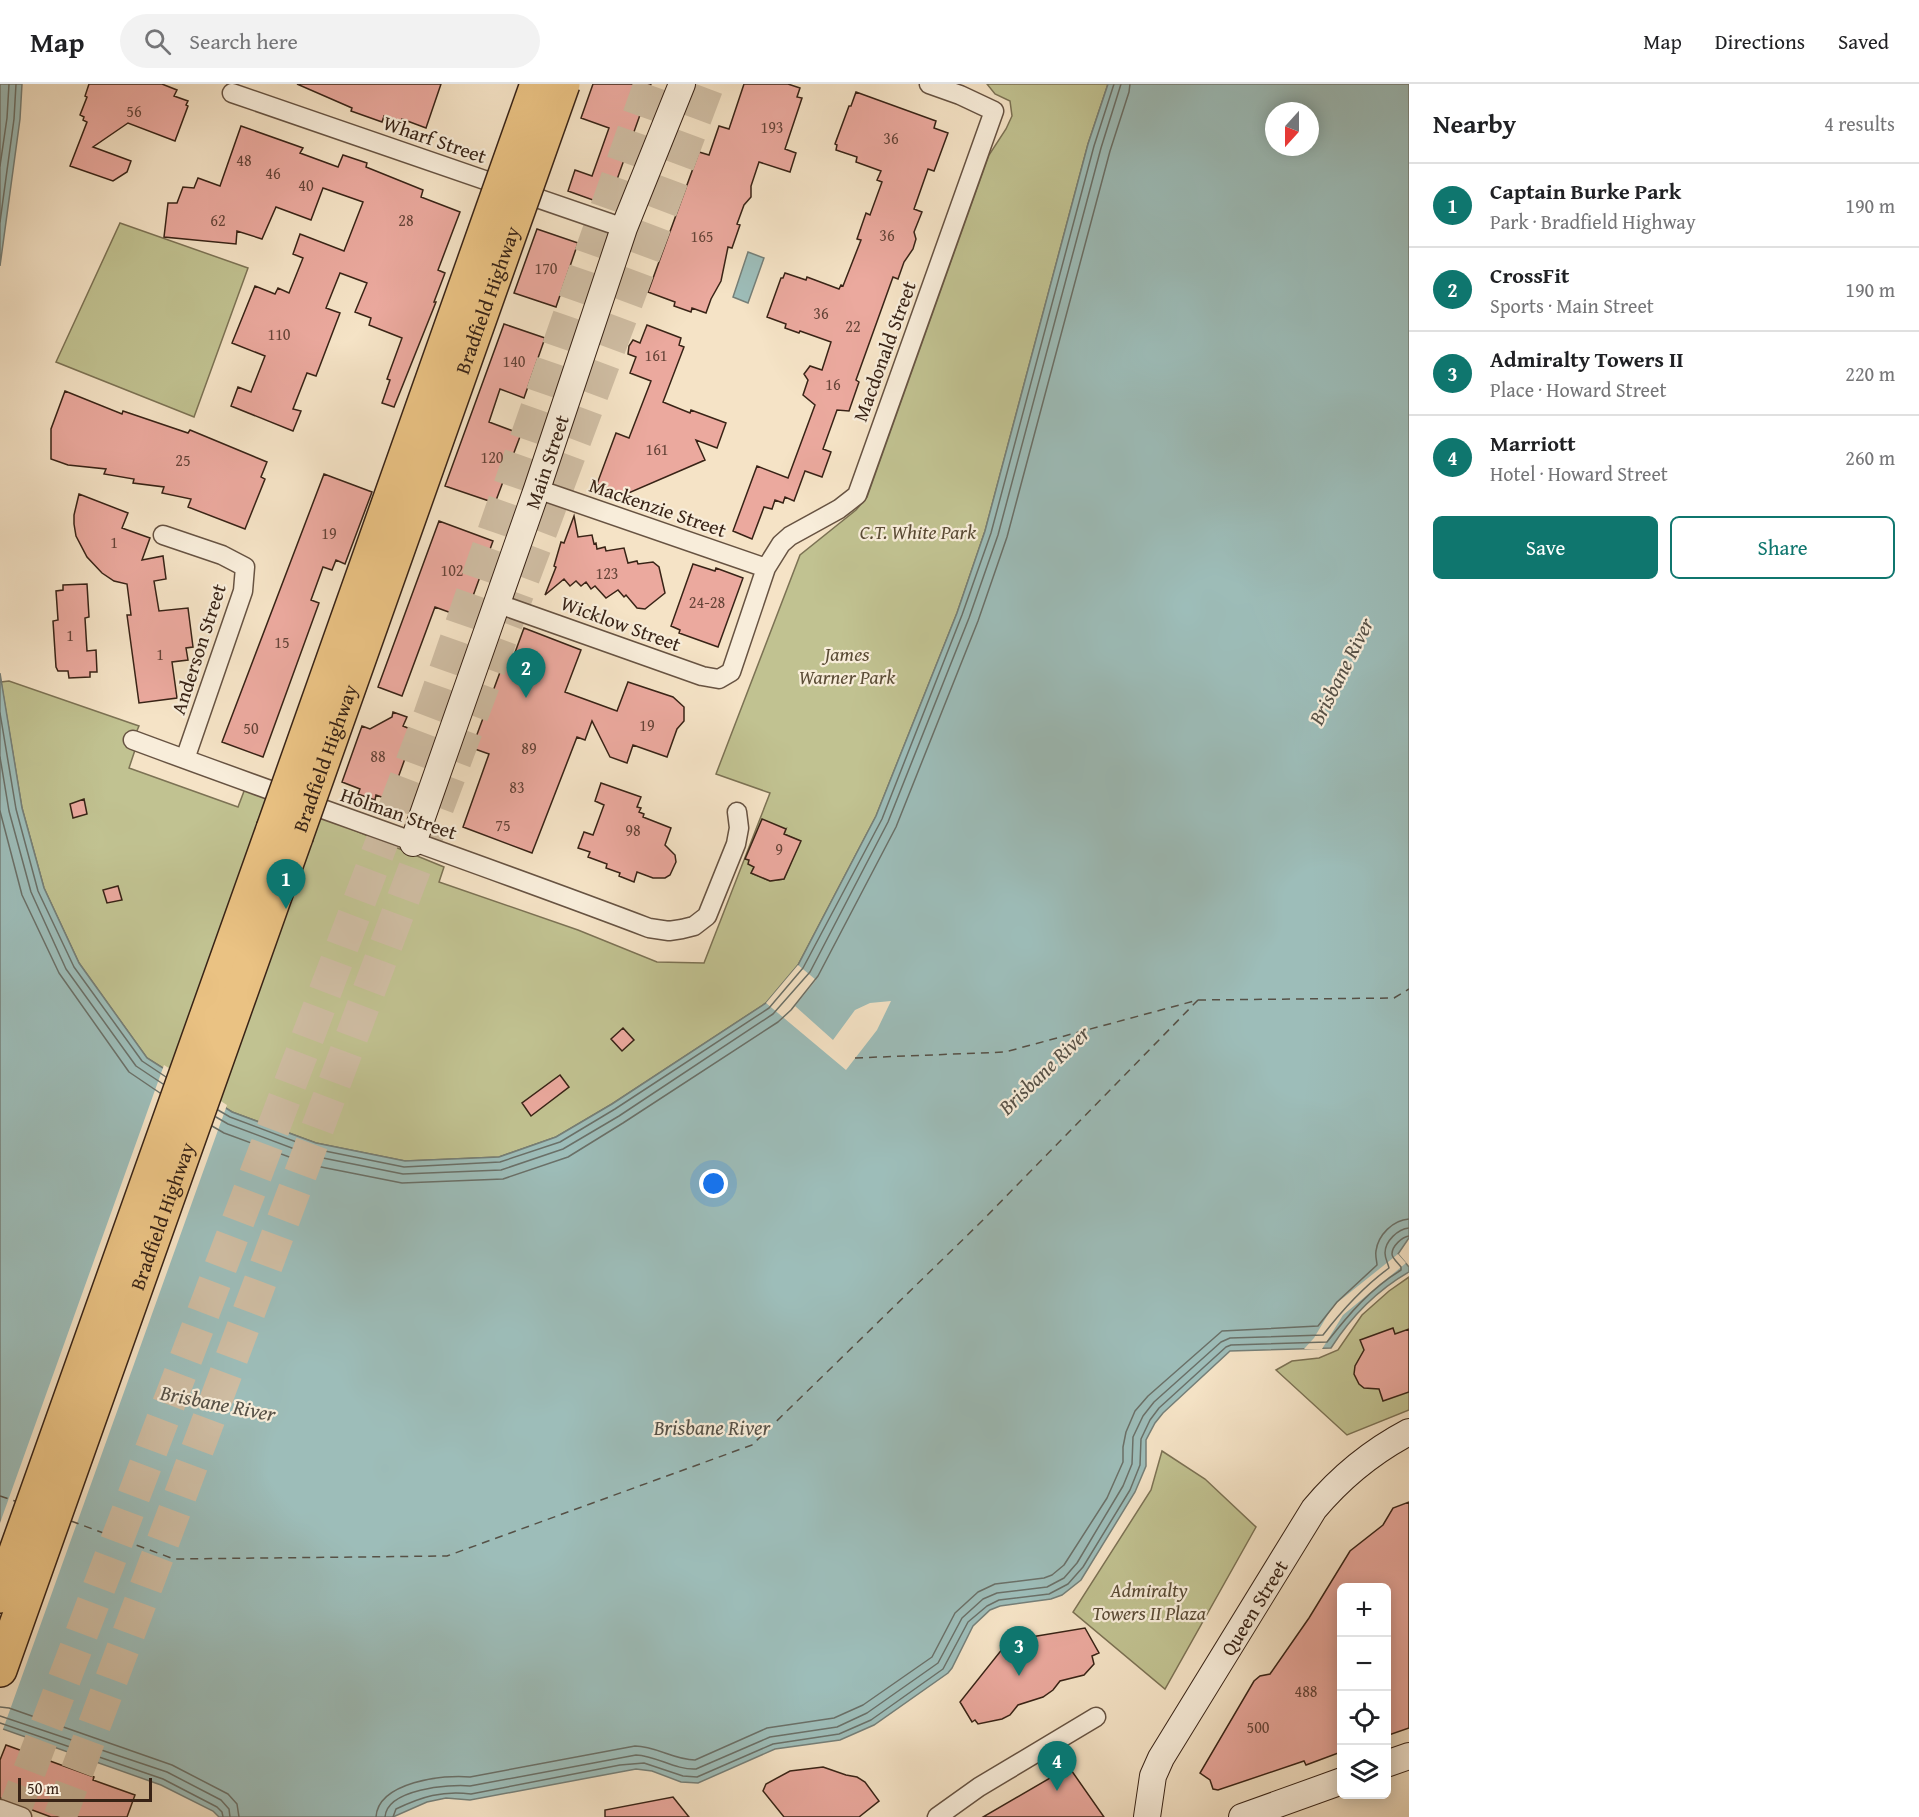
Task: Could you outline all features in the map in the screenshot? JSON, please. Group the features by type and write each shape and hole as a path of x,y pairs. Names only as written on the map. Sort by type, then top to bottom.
{"highway":[{"name":"Bradfield Highway","path":"0,1596 537,84"},
{"name":"Bradfield Highway","path":"0,1670 562,84"}],"street":[{"name":"Main Street","path":"413,843 537,489 624,228 682,84"},
{"path":"928,84 962,90"},
{"name":"Macdonald Street","path":"731,672 766,568 781,544 790,536 839,509 856,495 994,111 962,90"},
{"name":"Wharf Street","path":"232,93 624,228"},
{"name":"Mackenzie Street","path":"537,489 766,568"},
{"name":"Anderson Street","path":"164,535 222,555 245,567 243,591 185,759"},
{"name":"Wicklow Street","path":"496,603 702,676 719,679 731,672"},
{"name":"Holman Street","path":"133,740 413,843 501,872 649,928 669,931 694,926 707,916 736,844 739,828 737,812"},
{"name":"Queen Street","path":"1147,1817 1153,1776 1161,1758 1314,1509 1340,1481 1409,1432"},
{"path":"937,1817 979,1787 1096,1717"},
{"path":"1391,1762 1409,1756"},
{"path":"1242,1817 1337,1782"},
{"path":"0,1809 22,1817"}],"green space":[{"path":"987,84 1108,84 1088,144 985,531 957,613 876,816 798,965 766,1003 612,1104 556,1137 499,1157 405,1161 316,1143 232,1112 147,1058 79,963 44,888 22,808 1,682 9,681 139,726 133,740 136,747 129,768 238,807 246,786 444,867 439,882 578,930 657,962 704,963 770,793 716,774 800,555 856,510 867,497 989,155 1012,116 1010,101 995,94","holes":["786,829 784,834 800,841 784,879 770,881 751,873 754,867 749,860 745,859"]},
{"path":"120,223 248,268 194,417 56,362"},
{"path":"1409,1277 1409,1410 1347,1435 1276,1370 1292,1361 1319,1358 1338,1350 1362,1315"},
{"name":"Admiralty Towers II Plaza","path":"1162,1451 1205,1479 1256,1527 1165,1689 1073,1612 1151,1490"}],"water":[{"path":"0,84 22,84 20,119 0,266"},
{"name":"Brisbane River","path":"1108,84 1409,84 1409,1238 1398,1254 1409,1267 1409,1272 1365,1306 1331,1348 1230,1351 1155,1423 1146,1440 1146,1466 1135,1492 1081,1580 1062,1595 1051,1599 1000,1606 990,1610 973,1626 948,1673 874,1725 840,1740 775,1749 698,1783 681,1782 652,1771 636,1769 470,1800 446,1798 427,1802 393,1817 219,1817 213,1811 161,1785 0,1728 0,673 22,808 44,888 79,963 147,1058 232,1112 316,1143 405,1161 499,1157 556,1137 612,1104 766,1003 798,965 876,816 957,613 985,531 1088,144"},
{"path":"748,252 764,258 748,303 733,297"}],"pier":[{"path":"798,965 816,980 795,1006 833,1040 855,1010 870,1003 891,1001 877,1030 846,1070 766,1003"},
{"path":"164,1065 227,1105 2,1732 0,1732 0,1523"},
{"path":"1398,1254 1406,1263 1343,1315 1322,1349 1304,1349 1314,1338 1333,1306"}],"building":[{"path":"89,84 162,84 177,90 174,96 188,101 186,105 188,106 175,141 128,123 93,147 131,161 127,172 113,181 70,166 87,122 80,115"},
{"path":"297,84 441,84 426,128 402,119 401,122 384,116 382,122 351,111 352,108"},
{"path":"593,84 651,84 609,202 604,204 568,191 575,170 592,176 609,128 581,118"},
{"path":"744,84 788,84 800,88 797,97 802,98 785,149 796,153 790,172 759,162 751,186 751,197 744,205 732,248 728,247 721,281 706,313 692,308 691,312 674,306 675,302 648,292 699,152 709,155 719,126 729,129"},
{"path":"856,92 936,121 934,128 948,133 934,171 928,169 914,209 922,212 914,232 916,239 913,249 904,262 898,279 893,277 856,380 859,382 849,411 837,410 823,449 831,452 822,477 805,471 794,501 785,497 783,503 775,500 772,509 764,507 752,539 733,531 757,466 788,478 815,405 803,395 808,380 804,374 810,366 822,370 831,342 785,328 786,324 767,317 781,278 785,273 806,280 807,277 839,289 841,285 843,286 861,240 857,239 866,213 870,215 882,182 877,180 881,171 856,162 857,157 836,150 837,145 835,144"},
{"path":"241,126 303,148 300,153 338,167 343,155 367,163 366,167 423,190 421,197 460,212 438,270 445,273 434,302 436,302 394,407 382,403 390,380 387,379 402,338 369,325 371,318 355,312 367,283 340,273 326,308 340,313 316,376 307,373 293,409 301,411 293,431 231,406 238,387 251,392 265,356 232,343 255,286 275,294 278,288 289,293 303,258 293,254 300,234 344,251 363,202 323,188 311,220 276,207 262,239 237,231 236,244 164,237 168,203 177,203 183,187 194,188 198,178 220,186"},
{"path":"537,229 578,243 556,307 514,293"},
{"path":"504,324 545,338 524,398 500,389 489,422 521,434 495,503 445,486"},
{"path":"647,325 681,338 679,345 684,347 663,402 690,413 691,410 726,423 717,448 696,440 705,460 624,495 597,484 616,433 629,438 651,381 630,373 636,357 628,354 633,340 640,343"},
{"path":"65,391 122,414 123,411 188,433 190,430 267,462 261,477 265,479 245,529 188,507 191,499 162,493 164,487 133,483 134,479 104,474 106,469 68,465 51,459 51,429"},
{"path":"324,474 372,492 345,564 336,560 332,570 323,567 311,600 319,603 263,757 222,742"},
{"path":"79,494 128,513 122,528 150,538 142,560 163,556 166,579 154,581 159,611 188,608 193,647 186,648 188,660 172,662 177,698 139,703 127,615 131,615 127,584 114,581 102,573 87,557 76,536 74,524"},
{"path":"574,516 578,537 592,535 597,549 605,547 606,551 624,548 628,563 653,562 659,567 665,593 645,609 637,608 626,595 624,597 618,590 606,598 595,586 591,589 586,582 581,586 576,581 570,586 564,579 545,595 556,567 554,566 561,542 564,543"},
{"path":"439,521 493,541 465,618 435,607 402,696 378,687"},
{"path":"693,564 715,571 716,568 743,578 718,647 679,633 680,630 671,626"},
{"path":"87,584 89,617 85,618 87,651 96,650 97,672 90,672 90,677 69,678 68,671 58,671 56,667 53,621 58,620 56,591 63,590 63,585"},
{"path":"524,628 581,650 565,692 617,711 628,682 673,697 684,707 684,721 677,729 667,757 633,745 627,763 610,757 592,721 585,740 577,737 532,853 463,827 489,754 472,748 506,656 513,658"},
{"path":"393,712 407,717 403,726 415,731 390,800 376,795 375,800 358,794 360,789 342,782 362,726 370,729 392,717"},
{"path":"601,783 641,797 637,807 641,808 639,812 644,814 643,817 671,828 665,845 675,855 676,862 670,875 665,878 653,878 637,872 634,882 606,868 607,864 588,857 590,852 578,848 584,832 593,835 604,805 595,801"},
{"path":"84,799 87,814 73,818 70,804"},
{"path":"762,819 786,829 784,834 801,841 784,879 770,881 751,873 754,867 748,864 749,860 745,859"},
{"path":"118,886 122,900 107,903 103,890"},
{"path":"623,1028 634,1040 622,1051 611,1039"},
{"path":"560,1075 569,1087 531,1116 522,1103"},
{"path":"1393,1328 1395,1334 1409,1329 1409,1392 1383,1401 1379,1389 1364,1388 1359,1384 1354,1374 1355,1366 1364,1350 1360,1340"},
{"path":"1409,1502 1409,1728 1391,1734 1391,1583 1337,1583 1337,1753 1306,1765 1304,1761 1218,1790 1213,1789 1210,1780 1200,1773 1254,1681 1260,1676 1270,1674 1309,1618 1350,1551 1383,1525 1393,1508"},
{"path":"1085,1628 1099,1653 1092,1656 1094,1664 1084,1675 1060,1681 1043,1697 1018,1705 1010,1715 1002,1719 978,1724 975,1720 972,1722 960,1702 1003,1648 1025,1638"},
{"path":"6,1745 94,1777 93,1780 135,1795 127,1817 51,1817 0,1798 0,1760"},
{"path":"823,1767 857,1777 865,1782 879,1801 859,1817 784,1817 763,1791 766,1784 790,1771"},
{"path":"1069,1767 1104,1817 983,1817"},
{"path":"673,1797 689,1817 605,1817 605,1810"}],"ferry route":[{"path":"855,1058 1005,1052 1198,1000 1394,998 1409,989"},
{"path":"71,1521 174,1559 447,1556 752,1445 983,1220 1198,1000"},
{"path":"0,1496 15,1501"}],"tunnel":[{"path":"12,1817 430,715 650,84"},
{"path":"60,1817 708,84"}],"place":[{"name":"CrossFit","path":"526,698"},
{"name":"Captain Burke Park","path":"286,909"},
{"name":"Admiralty Towers II","path":"1019,1676"},
{"name":"Marriott","path":"1057,1791"}],"park label":[{"name":"C.T. White Park","path":"918,531"},
{"name":"James Warner Park","path":"847,664"}]}
